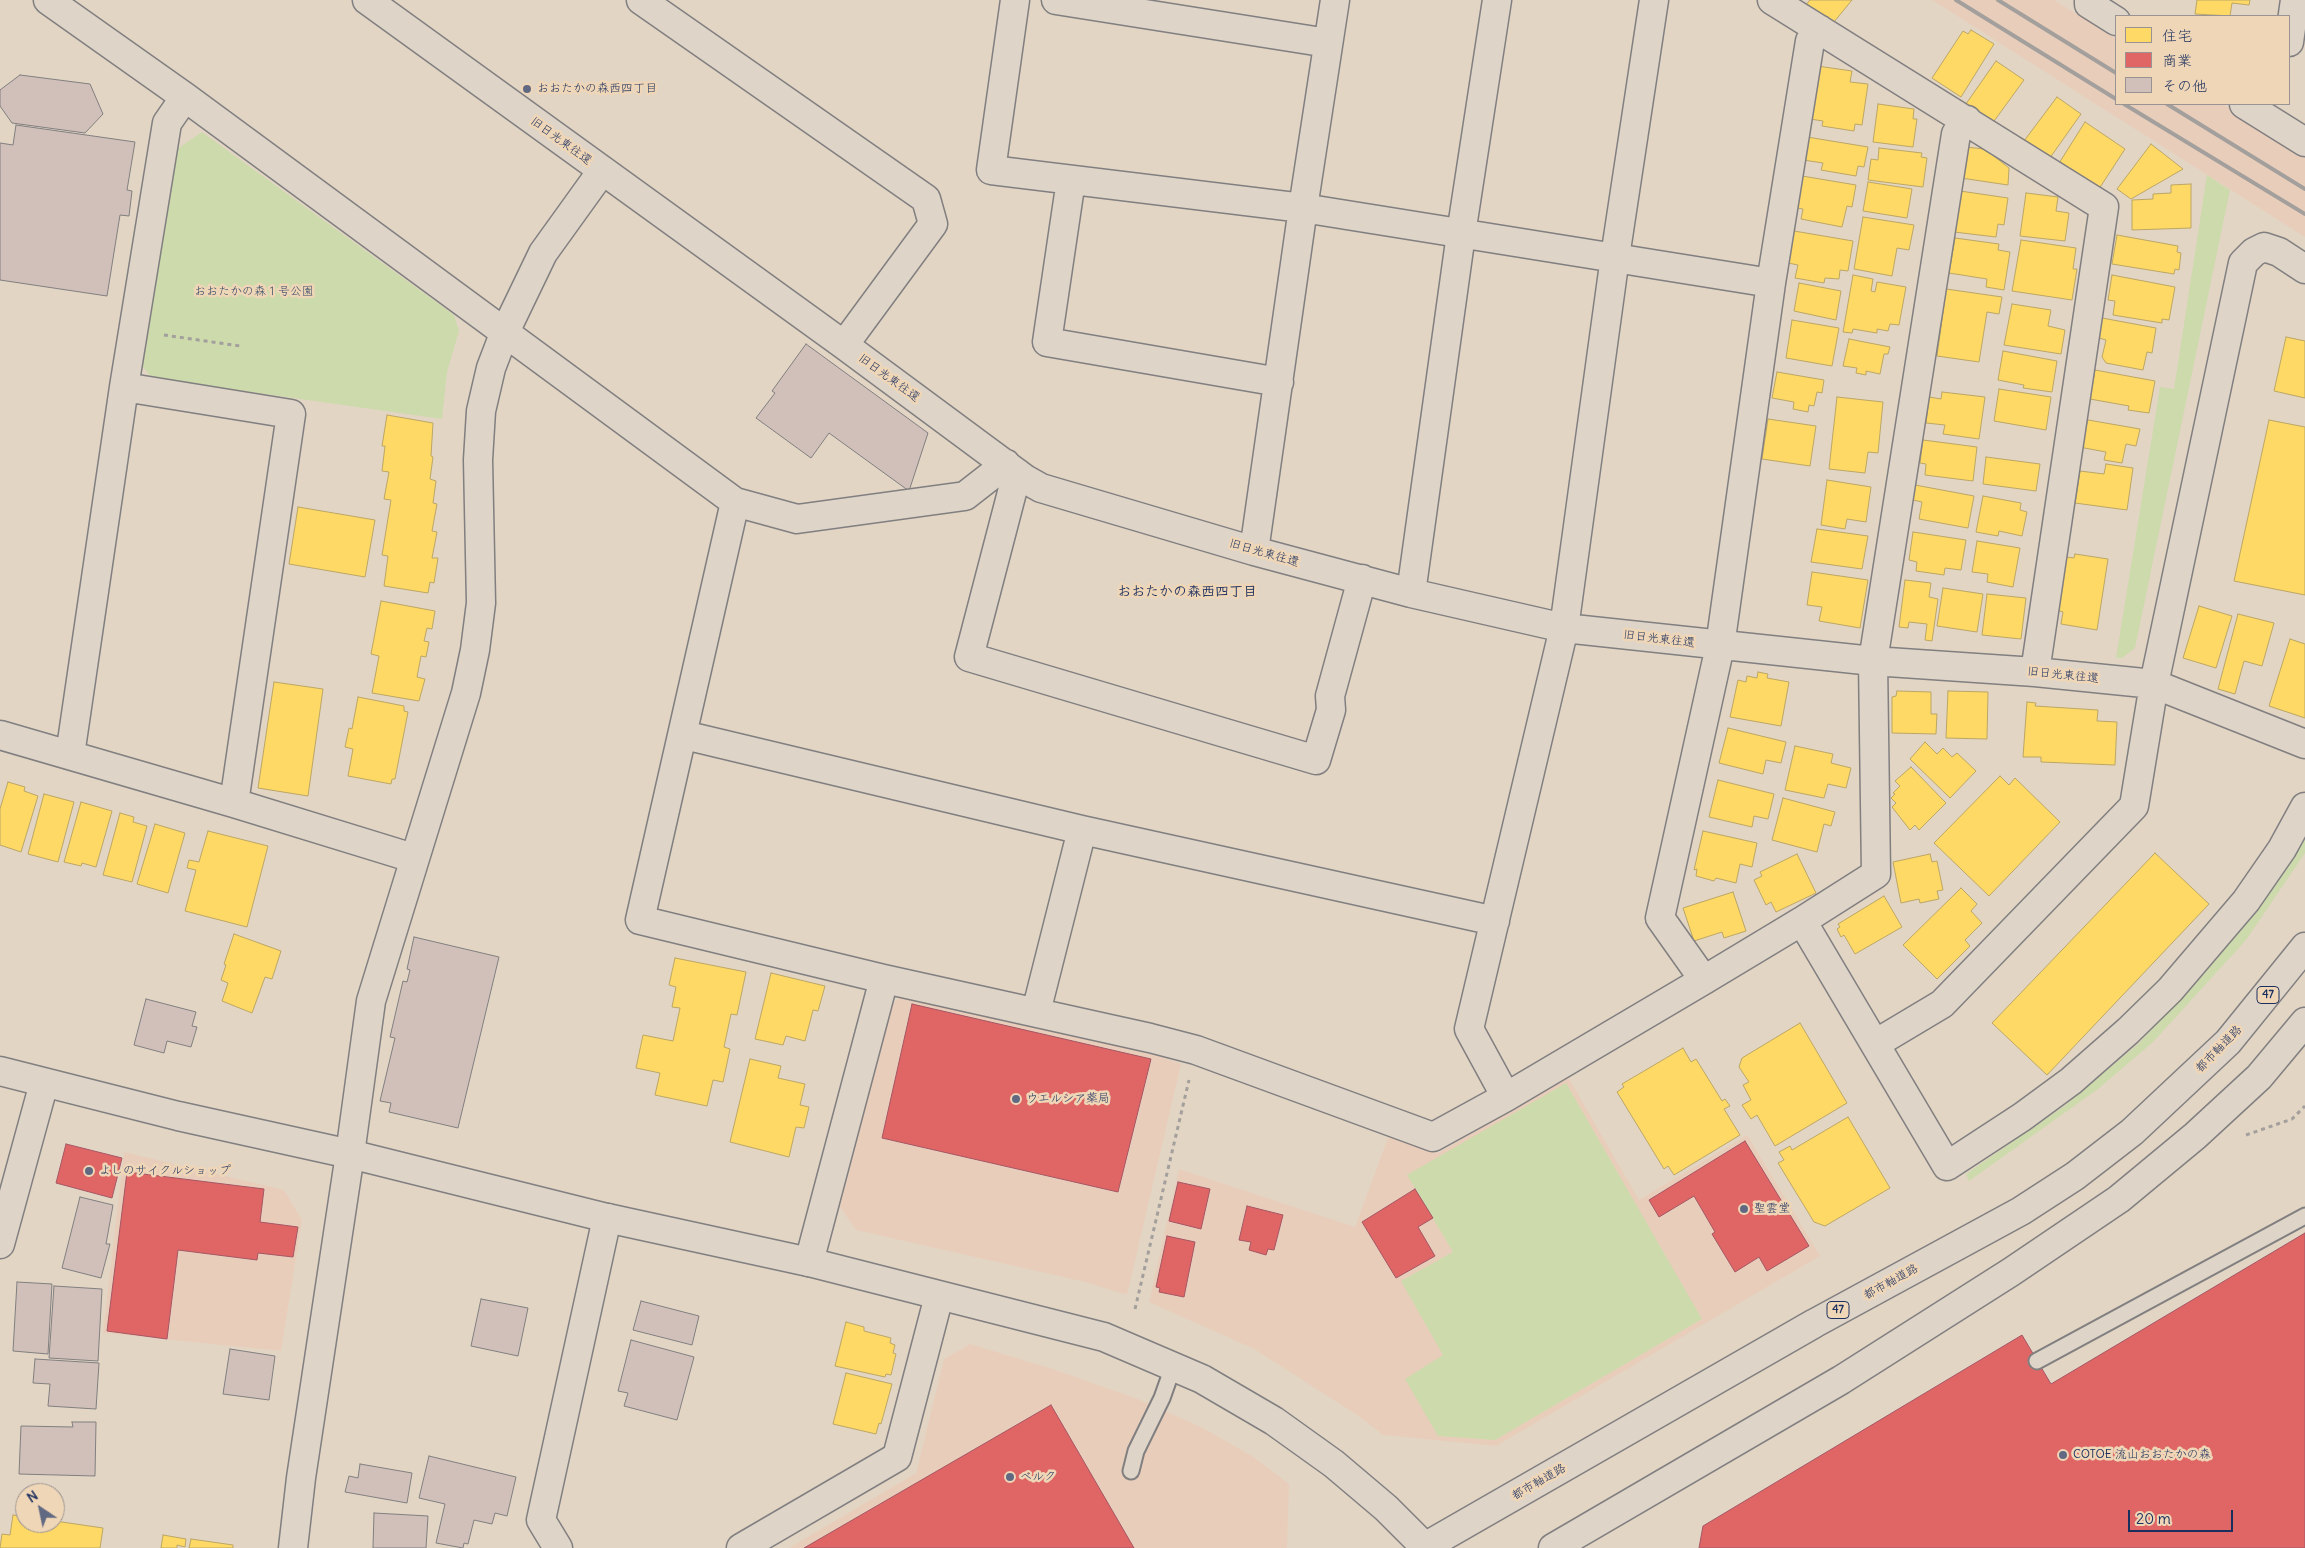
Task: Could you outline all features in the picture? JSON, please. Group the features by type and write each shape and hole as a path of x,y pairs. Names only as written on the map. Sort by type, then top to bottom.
{"street":[{"path":"48,0 185,97 504,334 735,502 797,519 964,496 1012,469"},
{"name":"旧日光東往還","path":"367,0 1012,469 1042,488 1254,551 1411,593 1564,628 1873,662 2035,672 2154,684 2305,744"},
{"path":"1015,0 991,170 1302,208 1461,234 1615,256 1772,283"},
{"path":"1056,0 1170,8 1328,43"},
{"path":"1254,551 1302,208 1335,0"},
{"path":"1411,593 1461,234 1497,0"},
{"path":"1506,1096 1469,1029 1564,628 1615,256 1654,0"},
{"path":"1772,0 1967,120 2104,208 2035,672"},
{"path":"2089,0 2089,4 2115,20"},
{"path":"2290,35 2295,0"},
{"path":"653,4 926,199 933,224 844,345"},
{"path":"1704,980 1660,918 1720,646 1772,283 1810,41 1819,29"},
{"path":"70,755 124,387 167,123 185,97"},
{"path":"2247,105 2278,114 2305,142"},
{"path":"735,502 684,735 640,920 884,979 1036,1012 1196,1050 1433,1137 1704,980 1876,874 1873,662 1956,134 1967,120"},
{"path":"293,1548 301,1478 350,1154 370,1001 413,858 466,693 475,650 481,603 478,460 481,411 491,368 504,334 543,253 602,171"},
{"path":"1071,180 1047,342 1279,382"},
{"path":"1875,1044 1942,1004 2134,806 2154,684 2243,263 2254,252 2264,247 2279,252 2305,269"},
{"path":"124,387 291,414 234,803"},
{"path":"1012,469 969,657 1316,760 1331,710 1330,696 1362,579"},
{"path":"0,735 234,803 413,858"},
{"path":"684,735 1082,830 1495,921"},
{"path":"1802,921 1947,1166 2022,1117 2071,1081 2128,1031 2170,990 2246,902 2282,849 2305,807"},
{"path":"1036,1012 1082,830"},
{"name":"都市軸道路","path":"1426,1548 1815,1323 2021,1211 2075,1176 2132,1132 2228,1042 2305,946"},
{"path":"809,1262 884,979"},
{"path":"1552,1548 1841,1380 2011,1272 2119,1199 2195,1136 2259,1077 2305,1022"},
{"path":"0,1071 178,1116 350,1154 607,1218 809,1262 1104,1337 1202,1379 1274,1421 1334,1464 1426,1548"},
{"path":"0,1244 44,1083"},
{"path":"558,1548 541,1520 607,1218"},
{"path":"741,1548 897,1457 939,1296"}],"lane":[{"path":"2037,1361 2305,1216"},
{"path":"1131,1471 1136,1451 1162,1398 1173,1366"}],"path":[{"path":"134,330 240,346"},
{"path":"1135,1309 1196,1050"},
{"path":"2246,1135 2292,1119 2305,1106"}],"shaded area":[{"path":"1932,0 2054,0 2115,37 2115,105 2225,105 2305,155 2305,237"},
{"path":"902,996 1152,1054 1181,1064 1127,1295 1085,1282 856,1230 840,1207 889,1006"},
{"path":"1568,1077 1639,1200 1747,1135 1820,1256 1496,1446 1383,1435 1357,1415 1254,1349 1149,1302 1179,1169 1355,1227 1389,1135 1438,1153"},
{"path":"124,1152 284,1190 302,1220 281,1351 103,1333"},
{"path":"970,1344 1053,1369 1138,1399 1203,1428 1252,1456 1289,1484 1287,1548 789,1548 916,1473 944,1359"}],"green space":[{"name":"おおたかの森１号公園","path":"202,132 454,315 459,331 447,372 442,419 152,378 142,366 177,149"},
{"path":"2207,175 2230,190 2135,648 2122,658 2116,658 2160,387 2174,389"},
{"path":"2305,839 2305,853 2246,940 2153,1042 2098,1089 1969,1181 1966,1174 2063,1107 2137,1045 2205,973 2271,891"},
{"path":"1566,1083 1702,1319 1495,1440 1438,1436 1405,1379 1443,1355 1401,1281 1453,1252 1407,1175"}],"building: 住宅":[{"path":"1810,0 1852,0 1829,28 1803,8"},
{"path":"2197,0 2250,0 2249,5 2232,3 2230,15 2195,14"},
{"path":"1971,30 1994,44 1961,97 1932,78 1963,31 1968,34"},
{"path":"1996,61 2024,80 1989,128 1961,111"},
{"path":"1817,66 1852,71 1850,82 1868,84 1862,125 1855,124 1854,131 1822,126 1823,121 1810,119"},
{"path":"2057,97 2081,114 2047,162 2021,145"},
{"path":"1878,104 1914,109 1913,119 1917,119 1913,147 1873,142"},
{"path":"2085,122 2125,149 2095,195 2056,168"},
{"path":"1807,137 1868,147 1864,167 1858,166 1856,176 1821,170 1823,163 1803,160"},
{"path":"2151,144 2183,169 2131,199 2117,189"},
{"path":"1965,147 1985,149 2009,168 2008,185 1961,178"},
{"path":"1879,148 1922,153 1921,157 1927,158 1923,187 1868,180 1871,159 1878,160"},
{"path":"1802,176 1856,185 1852,207 1847,206 1842,227 1801,219 1803,209 1797,208"},
{"path":"1868,182 1912,189 1907,218 1863,211"},
{"path":"2191,184 2191,228 2132,230 2132,200 2153,199 2153,194 2171,193 2171,185"},
{"path":"1960,191 2008,198 2004,225 1998,224 1996,237 1954,232"},
{"path":"2026,193 2058,197 2056,211 2069,213 2065,241 2020,236"},
{"path":"1863,217 1914,225 1909,250 1897,248 1892,276 1854,269"},
{"path":"1794,231 1853,241 1848,271 1840,270 1839,279 1825,278 1824,283 1795,278 1798,265 1788,263"},
{"path":"2117,235 2178,246 2177,252 2181,253 2179,270 2175,269 2174,274 2112,264"},
{"path":"1955,238 1999,244 1998,250 2010,252 2004,290 1986,287 1987,279 1949,273"},
{"path":"2021,240 2076,248 2073,269 2077,269 2072,300 2012,291"},
{"path":"1853,275 1873,279 1871,291 1875,292 1877,282 1906,287 1899,325 1890,324 1888,331 1877,329 1877,333 1853,329 1852,333 1843,332"},
{"path":"2112,275 2175,287 2169,320 2162,319 2162,323 2113,315 2115,301 2108,300"},
{"path":"1799,283 1841,291 1836,320 1794,311"},
{"path":"1946,289 2002,297 1999,314 1987,312 1979,362 1937,356"},
{"path":"2012,304 2051,310 2048,326 2065,330 2061,354 2004,345"},
{"path":"2102,318 2156,328 2152,353 2147,352 2143,370 2106,363 2102,357 2106,340 2099,338"},
{"path":"1792,320 1839,328 1832,366 1786,358"},
{"path":"2286,337 2305,341 2305,398 2274,391"},
{"path":"1849,339 1890,347 1888,354 1884,354 1880,374 1866,371 1866,375 1856,373 1857,368 1843,366"},
{"path":"2003,351 2057,361 2052,392 2023,388 2024,385 1998,380"},
{"path":"2095,370 2155,381 2149,413 2128,410 2129,406 2090,399"},
{"path":"1777,372 1824,380 1822,393 1817,392 1814,406 1809,405 1808,412 1793,409 1794,402 1772,398"},
{"path":"1999,389 2051,397 2046,430 1994,421"},
{"path":"1942,392 1985,397 1979,439 1943,434 1945,425 1926,423 1929,397 1941,399"},
{"path":"1837,397 1883,402 1878,453 1868,452 1865,473 1829,469"},
{"path":"387,415 433,423 431,456 433,457 430,479 436,481 433,503 437,504 432,531 437,532 432,558 438,558 434,583 430,582 428,593 384,586 388,556 382,555 391,500 384,499 389,472 382,471 385,446 382,446"},
{"path":"1768,419 1816,426 1810,466 1762,459"},
{"path":"2088,420 2140,429 2136,446 2126,444 2122,463 2104,460 2106,452 2079,447"},
{"path":"2269,420 2305,427 2305,595 2234,581"},
{"path":"1923,440 1977,447 1973,481 1925,475 1926,464 1920,463"},
{"path":"1986,457 2040,464 2036,491 1983,484"},
{"path":"2106,464 2133,468 2127,510 2075,503 2080,471 2104,474"},
{"path":"1827,480 1871,487 1866,522 1847,519 1845,529 1821,525"},
{"path":"1915,485 1974,496 1968,528 1919,519 1922,502 1913,500"},
{"path":"1983,496 2021,503 2020,510 2027,512 2022,536 1999,531 1998,536 1976,532"},
{"path":"298,507 375,520 365,577 289,564"},
{"path":"1817,529 1868,536 1862,569 1811,562"},
{"path":"1913,532 1966,540 1961,570 1945,568 1944,575 1916,571 1917,562 1909,560"},
{"path":"1977,541 2020,548 2013,587 1987,582 1988,574 1972,572"},
{"path":"2075,554 2108,559 2097,630 2061,624 2063,612 2057,610 2066,557 2074,558"},
{"path":"1812,572 1868,580 1860,628 1819,621 1822,607 1807,605"},
{"path":"1905,580 1931,583 1929,597 1938,599 1932,641 1925,640 1927,624 1909,622 1908,628 1899,627"},
{"path":"1943,588 1983,594 1977,632 1937,626"},
{"path":"1987,594 2026,598 2021,639 1982,635"},
{"path":"381,601 435,611 432,629 427,628 424,641 429,642 426,657 421,656 417,677 425,679 419,701 372,693 379,656 371,654"},
{"path":"2199,606 2232,616 2216,668 2183,658"},
{"path":"2238,614 2274,623 2262,666 2244,661 2235,694 2218,689"},
{"path":"2290,639 2305,644 2305,718 2269,706"},
{"path":"1758,672 1768,674 1767,678 1789,682 1781,726 1730,717 1738,680 1746,682 1747,676 1757,678"},
{"path":"274,682 323,689 308,796 258,788"},
{"path":"1897,691 1931,692 1931,714 1937,714 1936,734 1892,733 1892,697 1896,696"},
{"path":"1948,691 1988,692 1987,739 1946,738"},
{"path":"358,697 404,706 404,711 408,712 395,779 392,779 391,784 348,776 353,749 345,747 349,728 352,729"},
{"path":"2027,702 2036,703 2035,706 2098,710 2097,721 2117,722 2115,765 2041,762 2041,757 2023,757"},
{"path":"1728,728 1786,742 1781,763 1766,760 1763,774 1719,763"},
{"path":"1925,742 1937,754 1943,748 1952,757 1957,753 1976,771 1950,798 1910,759"},
{"path":"1795,746 1833,754 1831,763 1851,768 1846,788 1828,784 1824,798 1785,790"},
{"path":"1911,767 1946,803 1919,830 1915,825 1910,830 1892,807 1896,803 1891,798 1900,786 1895,781"},
{"path":"2000,776 2009,785 2015,778 2060,822 1989,896 1934,843"},
{"path":"1718,780 1774,794 1768,819 1754,816 1752,827 1709,817"},
{"path":"8,782 25,787 24,791 38,796 21,852 0,845 0,809"},
{"path":"44,794 74,802 58,862 28,854"},
{"path":"1783,798 1835,812 1831,826 1824,824 1817,852 1772,840"},
{"path":"81,802 112,811 96,867 82,863 81,866 64,862"},
{"path":"120,813 134,817 133,822 147,826 132,882 103,875"},
{"path":"155,824 185,833 168,893 137,884"},
{"path":"208,831 268,846 247,927 185,911 196,870 187,868 189,860 199,862"},
{"path":"1703,831 1757,843 1752,867 1740,864 1736,883 1716,878 1714,881 1696,876 1697,869 1694,870"},
{"path":"2155,853 2209,904 2047,1075 1992,1023"},
{"path":"1797,854 1816,893 1776,912 1771,902 1766,905 1754,880 1762,876 1760,872"},
{"path":"1930,854 1932,862 1937,861 1943,890 1937,891 1939,899 1920,903 1919,899 1901,903 1893,862"},
{"path":"1961,888 1977,904 1971,911 1982,923 1965,940 1970,946 1937,979 1903,945"},
{"path":"1733,892 1746,931 1724,938 1722,932 1694,941 1683,908"},
{"path":"1884,896 1902,927 1855,954 1844,935 1841,937 1837,929 1840,927 1838,924"},
{"path":"234,934 281,951 272,979 265,977 252,1013 222,1001 228,983 221,980"},
{"path":"675,958 746,972 737,1015 731,1014 724,1047 730,1049 723,1082 713,1080 707,1106 655,1095 660,1073 636,1068 643,1035 673,1041 680,1008 672,1007 676,987 669,985"},
{"path":"771,973 825,986 818,1011 813,1010 805,1041 786,1036 783,1045 755,1039"},
{"path":"1800,1023 1847,1103 1775,1146 1757,1115 1751,1119 1742,1105 1751,1100 1743,1085 1749,1082 1739,1067 1742,1058"},
{"path":"1683,1048 1691,1062 1696,1059 1722,1101 1725,1099 1730,1106 1724,1109 1740,1135 1674,1175 1668,1166 1664,1169 1617,1092 1624,1087 1622,1084"},
{"path":"750,1059 781,1066 778,1078 805,1084 800,1105 809,1107 804,1128 796,1127 789,1157 730,1142"},
{"path":"1848,1117 1890,1188 1825,1226 1814,1222 1778,1163 1784,1160 1779,1152 1790,1146 1792,1150"},
{"path":"846,1322 864,1327 864,1331 891,1338 890,1343 895,1345 893,1353 896,1354 891,1375 886,1374 885,1377 835,1366"},
{"path":"846,1373 892,1384 881,1424 879,1423 876,1434 833,1424"},
{"path":"13,1515 15,1515 15,1533 65,1533 65,1522 103,1528 100,1548 0,1548 2,1534 10,1535"},
{"path":"163,1535 186,1539 185,1547 177,1545 177,1548 161,1548"},
{"path":"191,1539 233,1545 233,1548 189,1548"}],"building: 商業":[{"name":"ウエルシア薬局","path":"912,1004 1151,1059 1118,1192 882,1138"},
{"name":"聖雲堂","path":"1745,1141 1809,1246 1767,1271 1759,1257 1735,1272 1712,1234 1715,1232 1694,1196 1659,1217 1649,1200"},
{"name":"よしのサイクルショップ","path":"66,1144 122,1158 112,1198 56,1183"},
{"path":"127,1172 264,1189 260,1222 298,1227 293,1257 258,1253 257,1260 178,1250 167,1339 107,1331"},
{"path":"1178,1182 1210,1189 1201,1229 1169,1221"},
{"path":"1415,1189 1433,1218 1418,1227 1435,1256 1396,1278 1362,1222"},
{"path":"1247,1206 1283,1215 1274,1250 1268,1249 1266,1255 1249,1250 1251,1242 1239,1240"},
{"name":"COTOE 流山おおたかの森","path":"2305,1233 2305,1548 1699,1548 1703,1526 2022,1335 2051,1384"},
{"path":"1167,1236 1195,1242 1184,1297 1159,1292 1160,1288 1156,1287"},
{"name":"ベルク","path":"1051,1405 1134,1548 804,1548"}],"building: その他":[{"path":"20,75 90,84 103,114 85,133 12,123 0,106 0,90"},
{"path":"16,125 135,142 127,190 132,191 129,216 120,215 107,296 0,280 0,143 13,145"},
{"path":"806,344 928,433 909,491 829,433 811,458 756,418 775,393 772,391"},
{"path":"414,937 499,957 458,1128 389,1112 391,1103 380,1101 395,1038 390,1037 403,981 407,982 410,970 407,969"},
{"path":"146,999 196,1012 192,1026 197,1027 191,1047 167,1041 164,1053 134,1045"},
{"path":"80,1197 113,1205 106,1244 110,1244 101,1278 62,1268"},
{"path":"17,1282 52,1284 48,1354 13,1351"},
{"path":"54,1286 102,1289 98,1361 49,1358"},
{"path":"481,1299 528,1308 518,1356 471,1346"},
{"path":"641,1301 699,1316 692,1345 633,1330"},
{"path":"631,1340 694,1357 677,1420 624,1406 628,1393 618,1391"},
{"path":"230,1349 275,1356 269,1400 223,1394"},
{"path":"35,1359 99,1363 96,1409 48,1406 50,1384 33,1383"},
{"path":"72,1422 96,1422 95,1476 19,1474 21,1426 73,1427"},
{"path":"429,1456 516,1477 507,1516 495,1513 492,1524 474,1520 468,1544 464,1543 463,1548 436,1543 445,1504 419,1498"},
{"path":"360,1464 412,1473 407,1503 345,1492 349,1476 358,1478"},
{"path":"374,1513 428,1516 426,1548 373,1548"}],"railway":[{"path":"1956,0 2115,98"},
{"path":"1998,0 2115,72"},
{"path":"2126,105 2305,214"},
{"path":"2169,105 2305,189"}],"place":[{"name":"おおたかの森西四丁目","path":"527,89"},
{"name":"ウエルシア薬局","path":"1016,1099"},
{"name":"よしのサイクルショップ","path":"89,1171"},
{"name":"聖雲堂","path":"1744,1209"},
{"name":"COTOE 流山おおたかの森","path":"2063,1455"},
{"name":"ベルク","path":"1010,1477"}],"district":[{"name":"おおたかの森西四丁目","path":"1187,592"}]}
